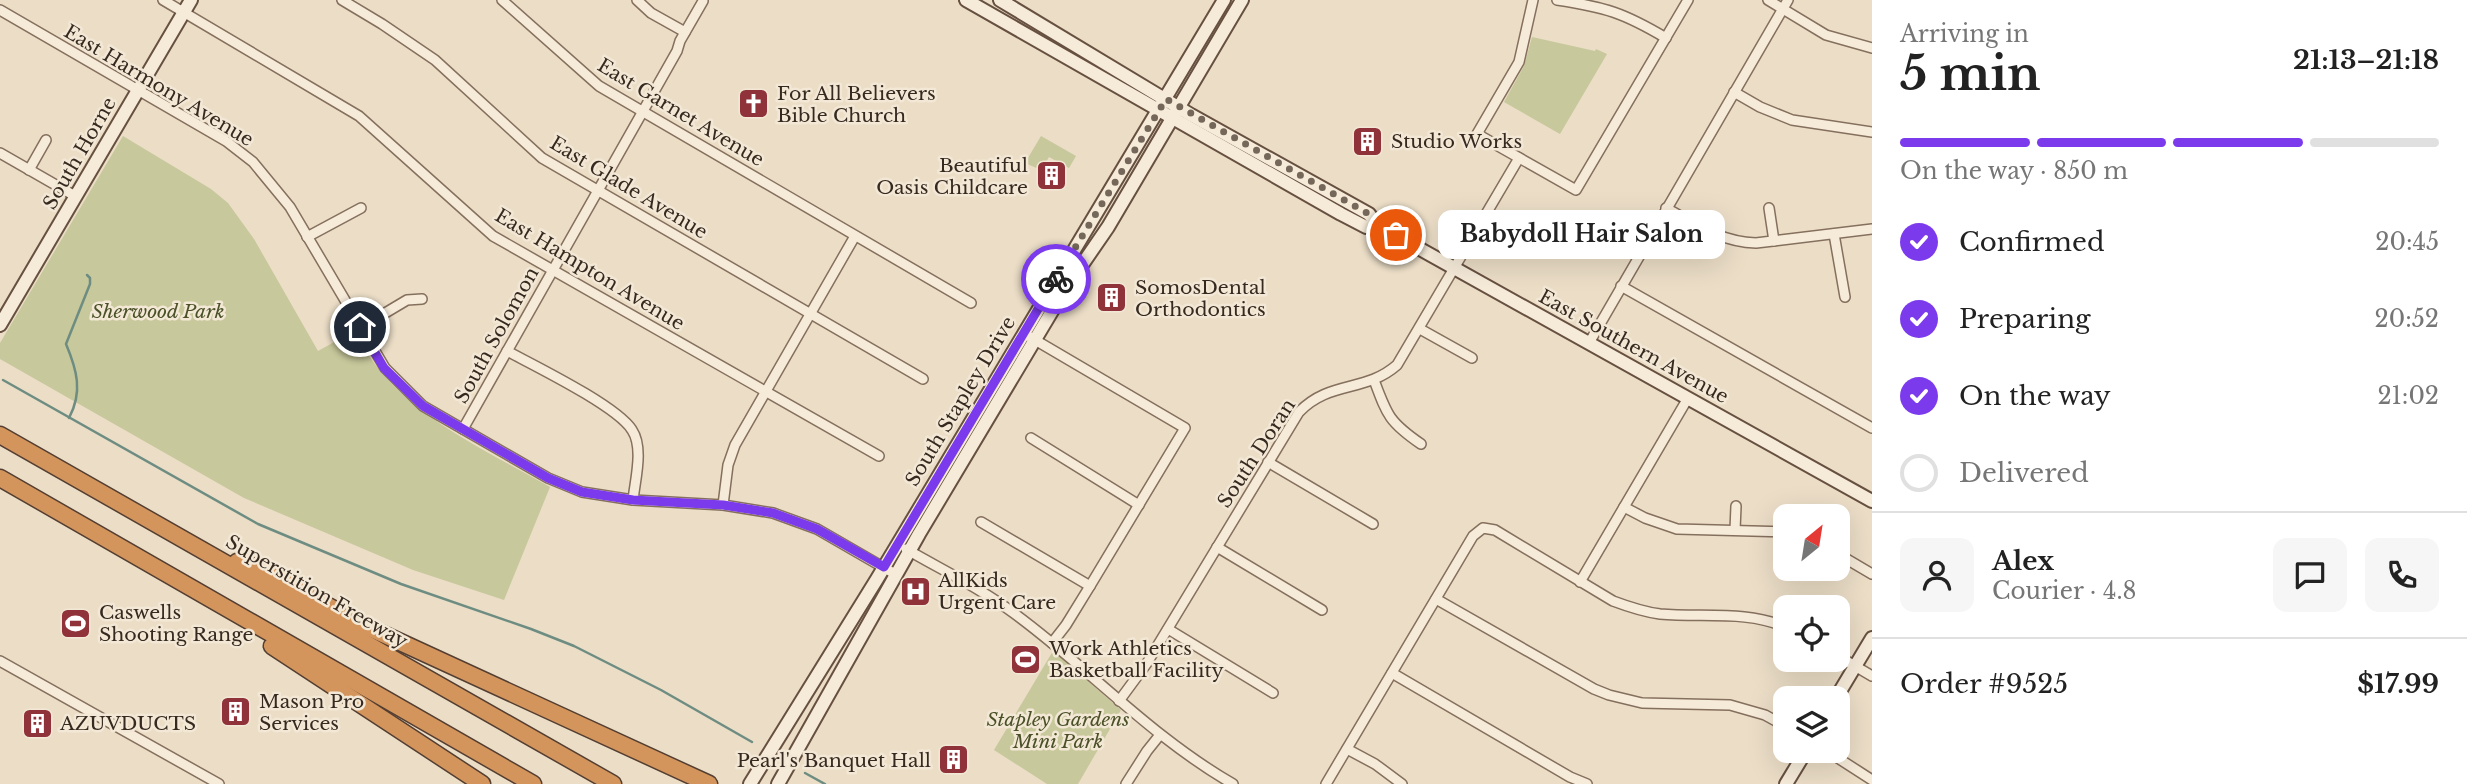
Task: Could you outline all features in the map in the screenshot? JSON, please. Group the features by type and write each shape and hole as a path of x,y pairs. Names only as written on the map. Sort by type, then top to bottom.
{"highway":[{"name":"Superstition Freeway","path":"0,435 613,784"},
{"path":"0,478 533,784"},
{"path":"99,535 376,712 482,784"},
{"path":"213,555 258,568 361,624 709,784"}],"main road":[{"name":"South Horne","path":"0,325 191,0"},
{"name":"East Southern Avenue","path":"1000,0 1179,107 1369,214 1377,225 1872,501"},
{"name":"South Stapley Drive","path":"779,784 847,659 890,571 1224,0"},
{"name":"East Southern Avenue","path":"968,1 1366,227 1377,225"},
{"path":"968,1 984,4 1027,27 1035,22"},
{"name":"South Stapley Drive","path":"1029,336 1108,227 1238,3"},
{"path":"1027,36 1032,33 1066,49 1082,49"},
{"path":"1304,193 1310,191 1351,204"},
{"path":"1085,260 1081,256 1095,231 1095,218"},
{"name":"South Stapley Drive","path":"750,784 859,609 890,571"},
{"path":"847,659 845,650 857,624 859,609"},
{"path":"1843,686 1872,638"},
{"path":"825,698 823,689 838,661 833,651"},
{"path":"1786,784 1799,763"}],"street":[{"name":"East Hampton Avenue","path":"163,0 359,116 493,236 879,456"},
{"name":"East Glade Avenue","path":"342,0 382,23 435,60 542,158 923,379"},
{"name":"East Garnet Avenue","path":"502,0 599,86 971,303"},
{"path":"637,0 651,13 685,32"},
{"path":"1533,0 1519,62 1477,134 1576,190 1688,0"},
{"path":"1557,0 1596,6 1622,14 1666,38"},
{"path":"1768,0 1785,4 1826,35 1872,47"},
{"name":"South Solomon","path":"463,429 703,1"},
{"path":"1589,343 1785,4"},
{"name":"East Harmony Avenue","path":"0,10 226,141 253,162 290,207 384,368 423,406 548,478 582,492 633,500 723,505 773,513 796,520 842,542 890,571"},
{"path":"1734,92 1760,107 1792,120 1872,132"},
{"path":"29,170 46,140"},
{"path":"0,153 75,197"},
{"name":"South Doran","path":"1119,701 1147,663 1293,420 1311,400 1334,390 1374,380 1397,365 1519,158"},
{"path":"307,237 361,208"},
{"path":"1666,208 1727,240 1741,242 1774,241 1872,229"},
{"path":"1769,208 1774,241"},
{"path":"1834,234 1844,297"},
{"path":"723,505 728,465 735,445 855,236"},
{"path":"1621,286 1871,425"},
{"path":"360,328 407,300 422,299"},
{"path":"1420,329 1472,358"},
{"path":"1029,336 1185,428 1066,625 1052,643"},
{"path":"507,351 612,410 633,430 638,451 633,500"},
{"path":"1374,380 1387,415 1399,428 1421,444"},
{"path":"1580,582 1688,398"},
{"path":"1031,438 1139,505"},
{"path":"1268,462 1373,524"},
{"path":"1735,530 1736,506"},
{"path":"1624,507 1652,521 1677,528 1773,532"},
{"path":"981,522 1090,586"},
{"path":"1326,784 1473,536 1483,528 1495,530 1613,601 1646,611 1773,621"},
{"path":"904,547 1013,612 1160,736 1230,783"},
{"path":"1217,547 1322,610"},
{"path":"1850,561 1872,574"},
{"path":"1436,598 1594,689 1609,695 1642,703 1731,705 1773,719"},
{"path":"1168,629 1273,693"},
{"path":"0,661 219,784"},
{"path":"1850,663 1872,676"},
{"path":"1392,673 1570,777 1587,784"},
{"path":"1126,784 1142,757 1160,736"},
{"path":"1347,749 1375,764 1402,784"},
{"path":"1846,763 1872,780"}],"green space":[{"path":"1532,37 1595,51 1596,49 1607,54 1560,134 1504,102 1524,66"},
{"name":"Sherwood Park","path":"123,136 211,189 228,203 254,239 318,351 354,331 371,359 391,383 414,404 466,440 550,487 504,600 413,570 244,498 0,359 0,343"},
{"path":"1041,136 1076,156 1069,168 1049,157 1041,170 1025,163"},
{"name":"Stapley Gardens Mini Park","path":"1053,651 1121,710 1078,784 1047,784 994,750"}],"waterway":[{"path":"69,418 76,399 77,381 66,344 90,284 87,275"},
{"path":"3,380 258,524 401,584 574,646 661,690 752,742"},
{"path":"805,773 825,784"}],"way so far":[{"path":"1056,279 1166,99 1369,214 1377,225 1396,235"}],"place":[{"name":"For All Believers Bible Church","path":"754,104"},
{"name":"Studio Works","path":"1368,141"},
{"name":"Beautiful Oasis Childcare","path":"1051,176"},
{"name":"Babydoll Hair Salon","path":"1396,235"},
{"name":"SomosDental Orthodontics","path":"1112,298"},
{"name":"AllKids Urgent Care","path":"915,591"},
{"name":"Caswells Shooting Range","path":"76,623"},
{"name":"Work Athletics Basketball Facility","path":"1026,659"},
{"name":"Mason Pro Services","path":"236,712"},
{"name":"AZUVDUCTS","path":"37,723"},
{"name":"Pearl's Banquet Hall","path":"954,760"}],"route":[{"path":"360,327 384,368 423,406 548,478 582,492 633,500 723,505 773,513 817,529 884,567 1056,279"}]}
